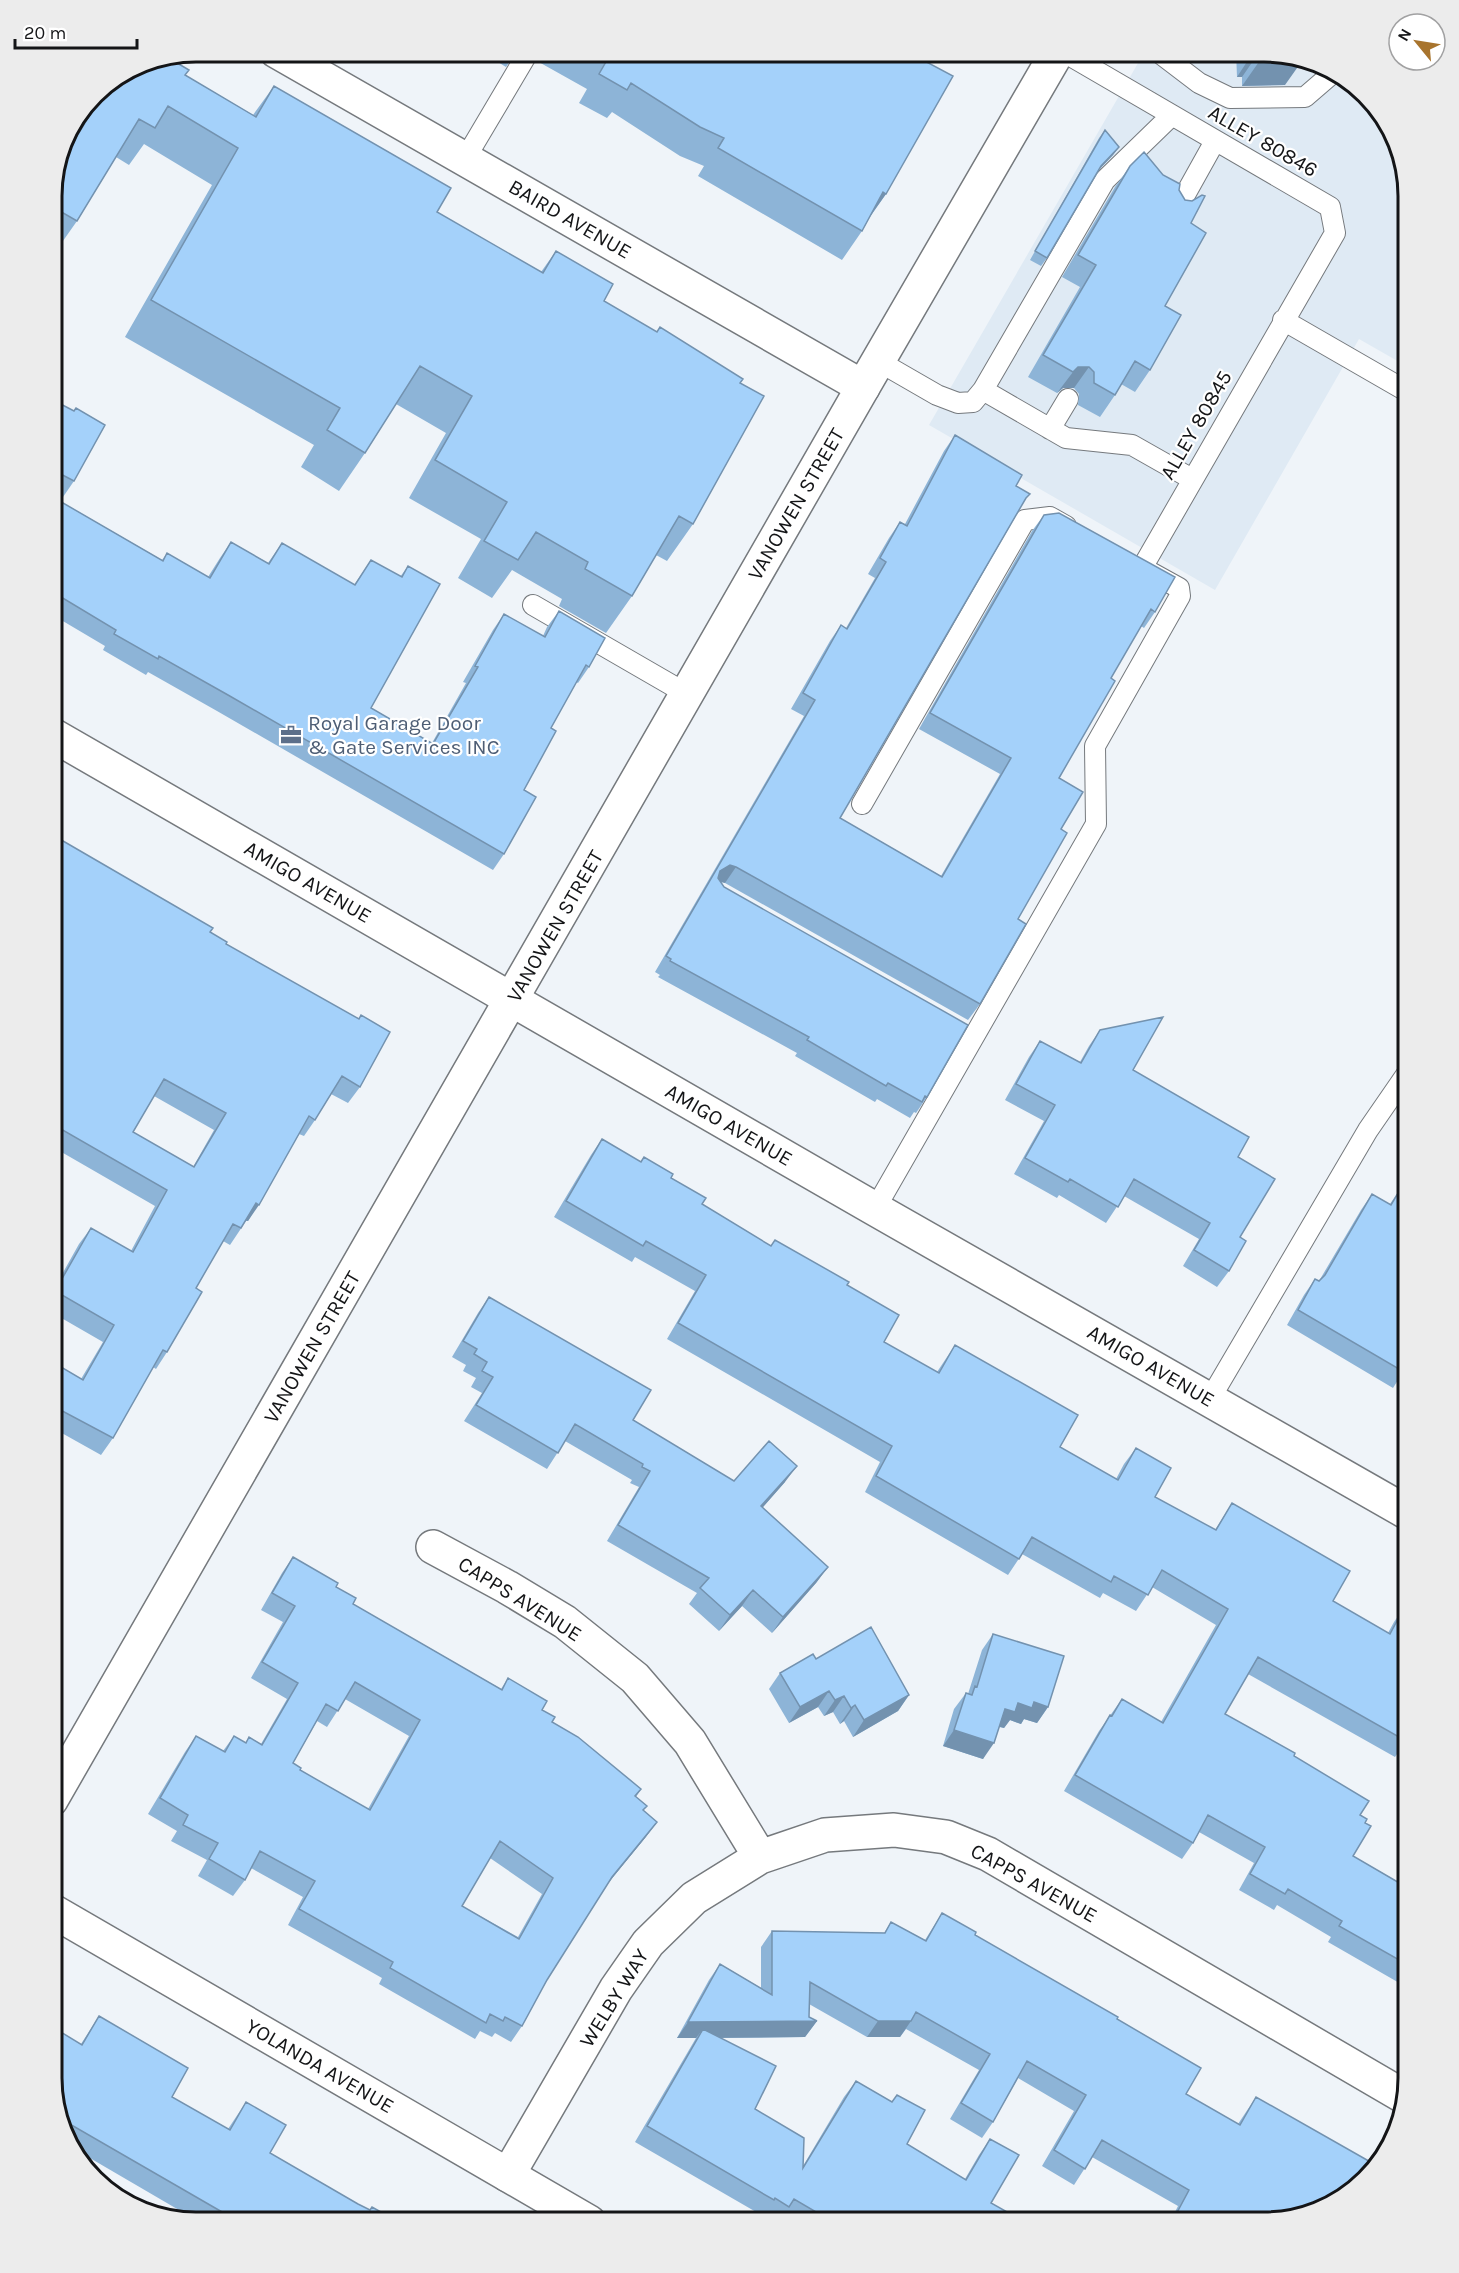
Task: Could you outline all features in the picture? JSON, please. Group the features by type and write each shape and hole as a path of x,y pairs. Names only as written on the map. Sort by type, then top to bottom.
{"street":[{"name":"BAIRD AVENUE","path":"295,62 465,159 871,374"},
{"name":"VANOWEN STREET","path":"62,1781 871,374 1054,62"},
{"name":"AMIGO AVENUE","path":"62,740 1397,1508"},
{"name":"CAPPS AVENUE","path":"433,1547 507,1587 564,1622 635,1678 690,1743 760,1857 825,1835 894,1830 946,1837 988,1854 1396,2092"},
{"name":"WELBY WAY","path":"508,2175 616,1989 648,1943 694,1898 760,1857"},
{"name":"YOLANDA AVENUE","path":"62,1916 571,2211"}],"lane":[{"path":"465,159 522,62"},
{"name":"ALLEY 80846","path":"1079,62 1330,207 1335,233 1283,320"},
{"path":"1171,62 1199,83 1230,98 1305,97 1327,78"},
{"path":"871,374 958,403 973,402 983,390 1105,180 1171,116"},
{"path":"1176,211 1215,141"},
{"path":"1283,320 1397,384"},
{"name":"ALLEY 80845","path":"1146,560 1283,320"},
{"path":"983,390 1066,438 1132,445 1192,479"},
{"path":"1050,429 1068,399"},
{"path":"862,804 1025,520 1050,517 1081,534"},
{"path":"875,1209 1096,824 1095,746 1180,596 1179,588 1146,560 1121,556"},
{"path":"532,605 687,694"},
{"path":"954,1026 974,1037"},
{"path":"1210,1399 1368,1130 1397,1088"}],"shaded area":[{"path":"1139,62 1290,64 1323,75 1338,84 1364,107 1375,121 1390,152 1397,186 1397,361 1359,339 1215,590 929,425"}],"building":[{"path":"606,62 927,62 953,76 886,194 883,192 862,231 718,148 724,138 700,127 631,83 627,90 599,74"},
{"path":"177,63 189,70 185,75 256,117 274,86 451,188 437,212 543,273 556,251 613,284 604,301 657,332 660,327 743,379 740,383 764,396 693,524 679,516 632,596 585,569 588,562 536,532 518,560 484,541 507,502 435,460 472,396 420,366 365,453 327,430 340,408 151,300 238,148 168,106 155,128 139,119 77,221 62,212 63,178 72,145 93,110 114,89 136,75 169,64"},
{"path":"1105,130 1119,147 1101,166 1047,258 1035,251"},
{"path":"1144,152 1163,175 1180,184 1179,190 1185,200 1192,201 1202,195 1205,196 1191,223 1206,233 1165,306 1181,315 1150,370 1135,361 1115,395 1094,383 1094,372 1089,367 1078,367 1073,372 1043,355 1096,265 1078,255 1130,166"},
{"path":"62,405 74,411 76,408 105,425 74,481 62,475"},
{"path":"955,435 1022,475 1016,486 1030,494 840,818 942,877 1011,758 930,713 1044,515 1059,513 1175,577 1155,612 1151,609 1111,678 1115,681 1059,778 1083,792 1061,829 1067,833 1018,919 1026,924 980,1004 736,867 730,865 720,871 718,878 724,887 968,1025 922,1102 888,1083 886,1086 807,1040 809,1037 670,961 671,959 666,956 815,700 803,693 841,625 847,629 886,562 880,558 900,522 907,526"},
{"path":"62,502 163,561 167,553 210,578 231,542 269,564 282,543 355,585 371,560 402,577 408,566 440,584 371,708 433,744 478,667 475,666 504,614 545,637 559,611 605,638 589,667 586,665 551,728 556,731 524,790 536,797 504,854 159,656 158,659 114,634 116,630 62,598"},
{"path":"62,840 213,928 210,932 227,942 226,944 359,1019 361,1015 390,1032 360,1087 342,1076 315,1120 309,1116 259,1205 256,1203 241,1228 233,1224 196,1288 202,1292 167,1352 163,1350 113,1438 62,1411 62,1368 83,1380 114,1325 62,1295 62,1279 91,1228 133,1252 167,1190 62,1130","holes":["164,1079 226,1113 194,1167 133,1132"]},
{"path":"1163,1017 1133,1070 1249,1137 1238,1157 1275,1179 1240,1237 1246,1241 1229,1271 1194,1250 1210,1223 1134,1179 1118,1207 1070,1179 1068,1182 1025,1158 1055,1105 1016,1084 1040,1041 1081,1063 1100,1030"},
{"path":"602,1139 641,1162 644,1157 673,1174 671,1178 706,1198 702,1204 771,1246 775,1240 849,1282 847,1285 899,1315 884,1342 939,1373 955,1345 1078,1415 1060,1447 1118,1480 1136,1448 1171,1468 1155,1497 1216,1530 1232,1503 1350,1571 1333,1601 1390,1634 1397,1621 1397,1736 1258,1657 1225,1714 1295,1753 1294,1756 1369,1801 1360,1815 1367,1819 1365,1823 1371,1826 1353,1856 1397,1882 1397,1959 1339,1926 1342,1921 1288,1889 1285,1894 1250,1874 1265,1847 1208,1815 1193,1843 1075,1775 1122,1699 1163,1723 1228,1609 1162,1570 1148,1595 1114,1576 1111,1582 1032,1537 1019,1559 876,1476 892,1446 678,1323 706,1275 646,1241 643,1246 566,1201"},
{"path":"1372,1194 1391,1205 1397,1195 1397,1368 1298,1310 1315,1279 1319,1281 1325,1275"},
{"path":"489,1297 651,1390 633,1420 734,1481 769,1441 797,1466 761,1506 828,1567 783,1617 753,1590 730,1615 700,1588 709,1578 618,1525 650,1471 642,1467 643,1464 575,1424 558,1453 476,1405 493,1377 482,1371 487,1362 474,1354 477,1349 463,1341"},
{"path":"293,1557 338,1583 336,1587 356,1598 353,1604 502,1690 508,1678 547,1701 542,1710 555,1717 552,1722 578,1737 641,1789 635,1796 647,1806 643,1810 657,1822 612,1877 547,1980 522,2026 505,2017 503,2021 490,2014 486,2023 390,1968 393,1962 299,1909 315,1881 260,1851 245,1880 209,1859 218,1843 183,1825 188,1815 160,1798 196,1736 225,1752 234,1736 246,1743 249,1737 262,1745 298,1683 262,1662 295,1606 272,1593","holes":["355,1682 420,1720 370,1810 300,1770 301,1768 293,1763 326,1704 338,1711","500,1841 553,1878 519,1939 462,1906"]},
{"path":"871,1627 909,1695 864,1720 855,1705 851,1708 844,1696 835,1700 829,1691 800,1707 780,1673 813,1654 816,1659"},
{"path":"993,1634 1064,1656 1048,1707 1034,1702 1032,1708 1018,1703 1015,1712 1005,1709 994,1743 954,1730 966,1693 972,1695 975,1686 977,1687"},
{"path":"942,1913 976,1932 975,1935 1118,2017 1117,2019 1201,2068 1186,2094 1240,2125 1256,2097 1368,2161 1338,2189 1323,2198 1290,2209 1264,2212 1177,2212 1189,2190 1102,2140 1085,2169 1054,2150 1086,2095 1027,2061 993,2122 961,2103 990,2054 916,2012 911,2021 878,2021 810,1982 809,2017 817,2021 688,2022 720,1964 772,1995 772,1931 885,1933 891,1922 926,1941"},
{"path":"99,2016 188,2068 172,2097 230,2130 246,2102 286,2125 270,2153 358,2204 370,2210 372,2207 380,2211 220,2211 70,2124 63,2095 62,2033 82,2045"},
{"path":"703,2029 776,2066 755,2109 804,2138 803,2168 856,2081 892,2102 897,2095 925,2110 907,2144 966,2180 990,2139 1019,2155 991,2203 1007,2212 815,2212 794,2199 789,2207 775,2198 774,2200 647,2126"}],"place":[{"name":"Royal Garage Door & Gate Services INC","path":"291,735"}]}
